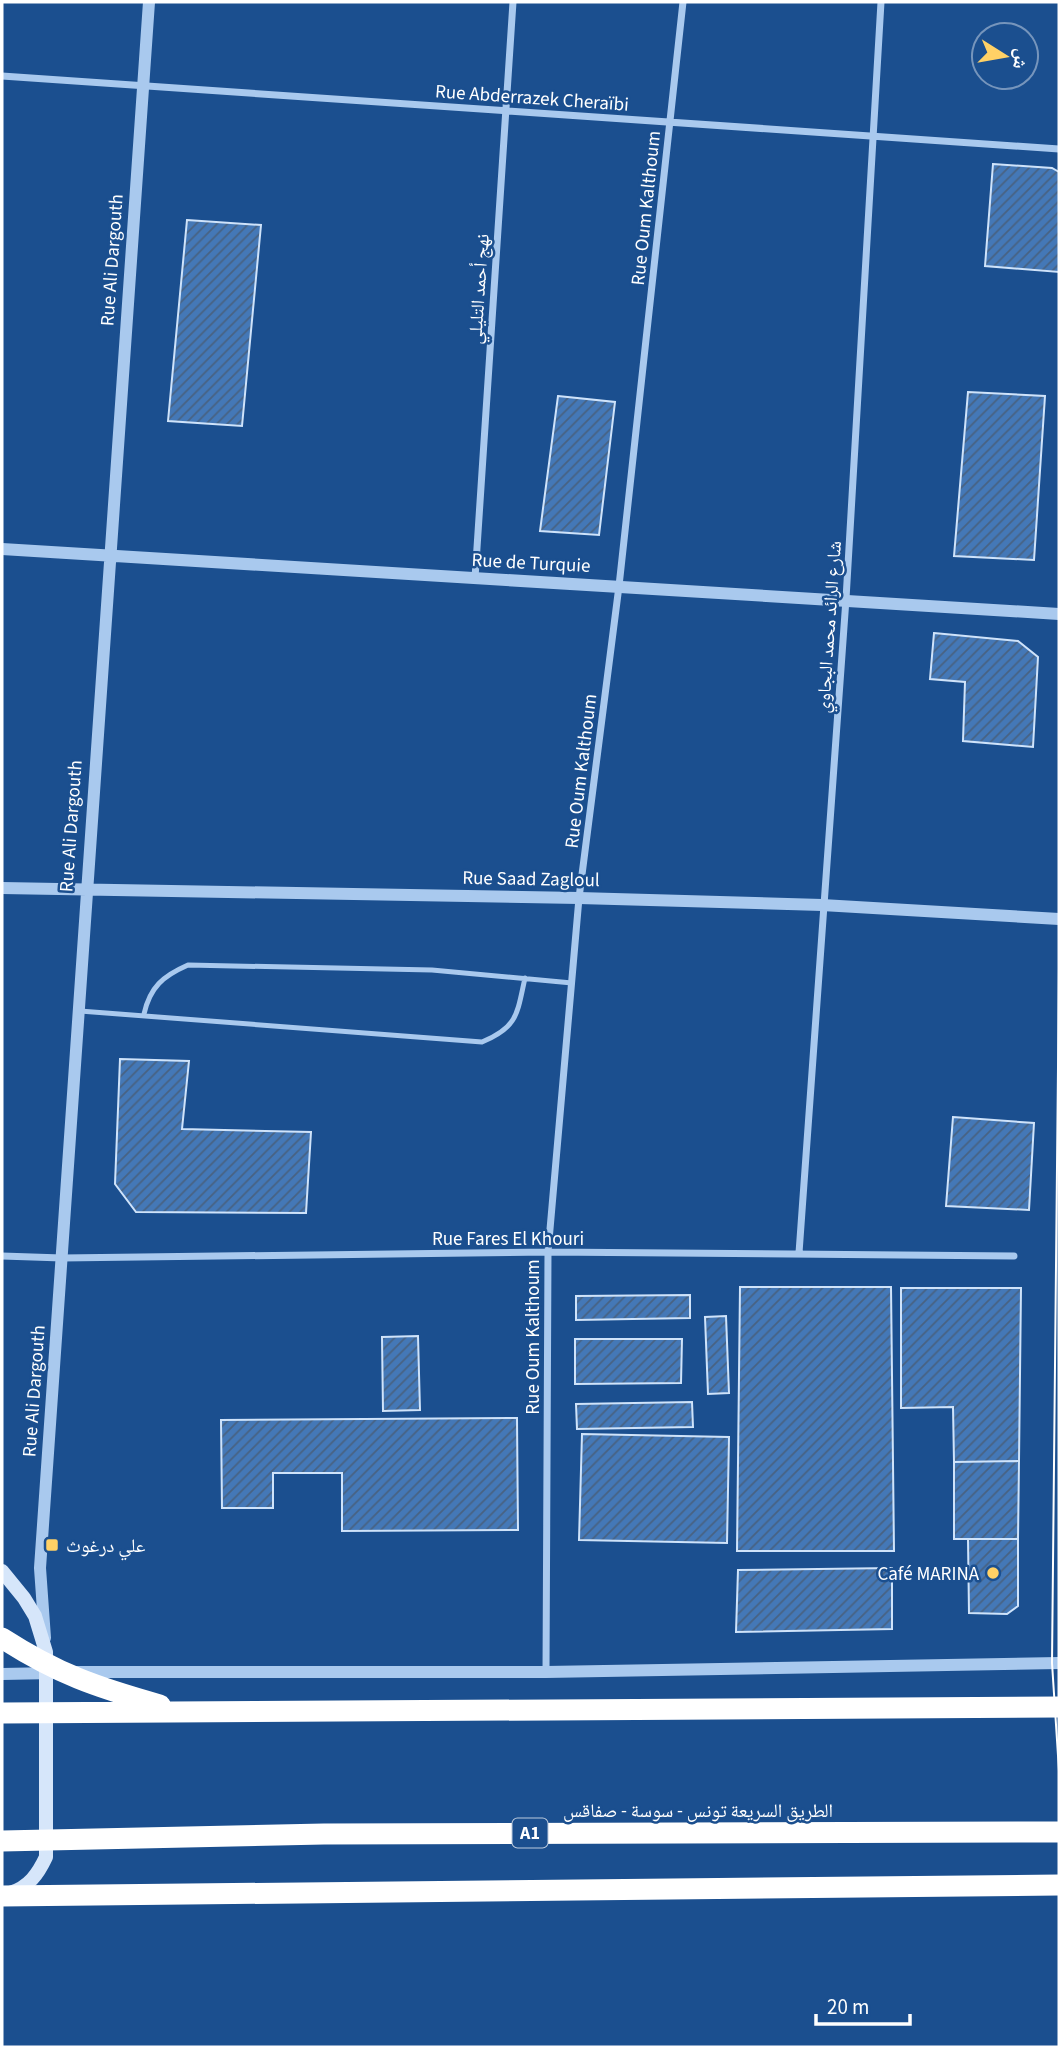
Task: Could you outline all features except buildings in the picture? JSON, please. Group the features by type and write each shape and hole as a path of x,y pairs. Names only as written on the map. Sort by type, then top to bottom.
{"highway":[{"path":"2,1638 42,1664 89,1685 186,1712"},
{"path":"2,1713 1059,1707"},
{"name":"الطريق السريعة تونس - سوسة - صفاقس","path":"2,1841 324,1834 1059,1832"},
{"path":"2,1896 1059,1885"}],"main road":[{"path":"2,1571 35,1616 49,1673 46,1857 39,1872 27,1885 2,1896"}],"street":[{"name":"Rue Ali Dargouth","path":"46,1652 40,1568 85,891 149,2"},
{"name":"نهج أحمد التليلي","path":"475,579 513,2"},
{"name":"Rue Oum Kalthoum","path":"547,1672 548,1252 579,898 619,586 683,2"},
{"name":"شارع الرائد محمد البجاوي","path":"799,1253 846,599 881,2"},
{"name":"Rue Abderrazek Cheraïbi","path":"2,76 1059,149"},
{"name":"Rue de Turquie","path":"2,549 1059,614"},
{"name":"Rue Saad Zagloul","path":"2,888 822,905 1059,919"},
{"name":"Rue Fares El Khouri","path":"2,1256 62,1258 548,1252 1014,1256"},
{"path":"2,1674 547,1672 1059,1662"}],"lane":[{"path":"144,1014 148,995 164,976 188,965 432,970 572,983"},
{"path":"77,1011 144,1014 482,1042 504,1033 516,1017 525,978"}],"tram line":[{"path":"1059,968 1052,1663 1059,1771 1059,2034"}],"place":[{"name":"علي درغوث","path":"52,1545"},
{"name":"Café MARINA","path":"993,1573"}]}
